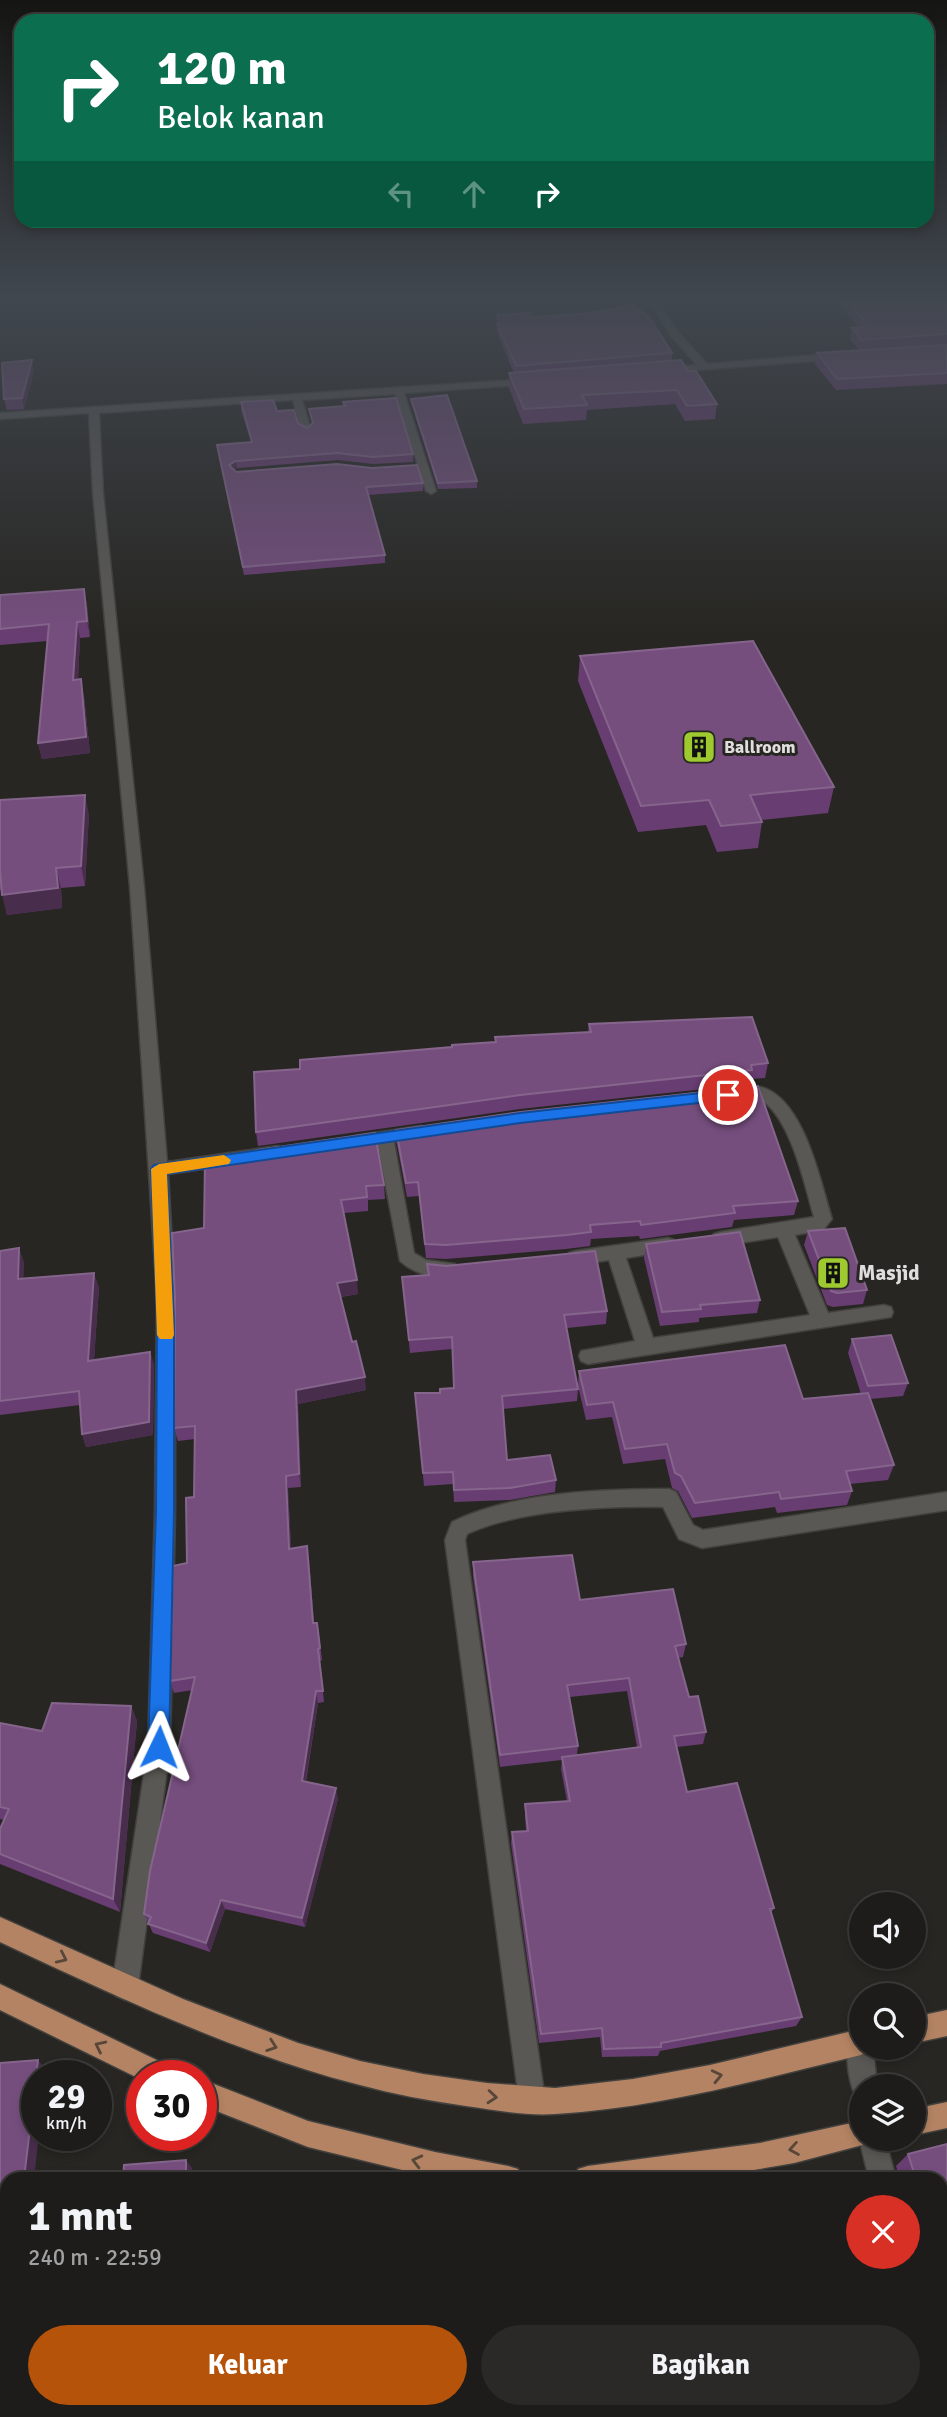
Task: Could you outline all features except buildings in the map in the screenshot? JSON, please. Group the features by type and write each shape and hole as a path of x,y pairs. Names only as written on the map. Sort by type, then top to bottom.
{"main road":[{"path":"0,1929 206,2023 342,2070 432,2091 554,2101 681,2084 849,2045"},
{"path":"0,1997 129,2060"},
{"path":"926,2027 947,2023"},
{"path":"217,2098 308,2134 472,2172"},
{"path":"926,2119 947,2115"},
{"path":"652,2172 849,2137"}],"street":[{"path":"0,416 144,408"},
{"path":"300,408 306,430"},
{"path":"404,408 431,491"},
{"path":"94,411 98,493 115,648 159,1169 166,1322 165,1511 159,1747 125,1987"},
{"path":"410,468 422,467"},
{"path":"706,1240 817,1226 823,1219 808,1164 778,1102 756,1092 715,1097"},
{"path":"332,1145 439,1130"},
{"path":"385,1138 406,1256 423,1268 472,1267"},
{"path":"159,1169 292,1151"},
{"path":"784,1230 822,1321"},
{"path":"553,1260 680,1244"},
{"path":"615,1252 646,1348"},
{"path":"588,1356 884,1312"},
{"path":"532,2100 455,1540 459,1528 512,1512 668,1498 686,1532 702,1539 947,1500"},
{"path":"875,2151 881,2172"}],"slow traffic":[{"path":"166,1335 159,1169 224,1160"}],"place":[{"name":"Ballroom","path":"699,747"},
{"name":"Masjid","path":"833,1273"}],"route":[{"path":"159,1747 165,1511 166,1322 159,1169 520,1118 728,1095"}]}
